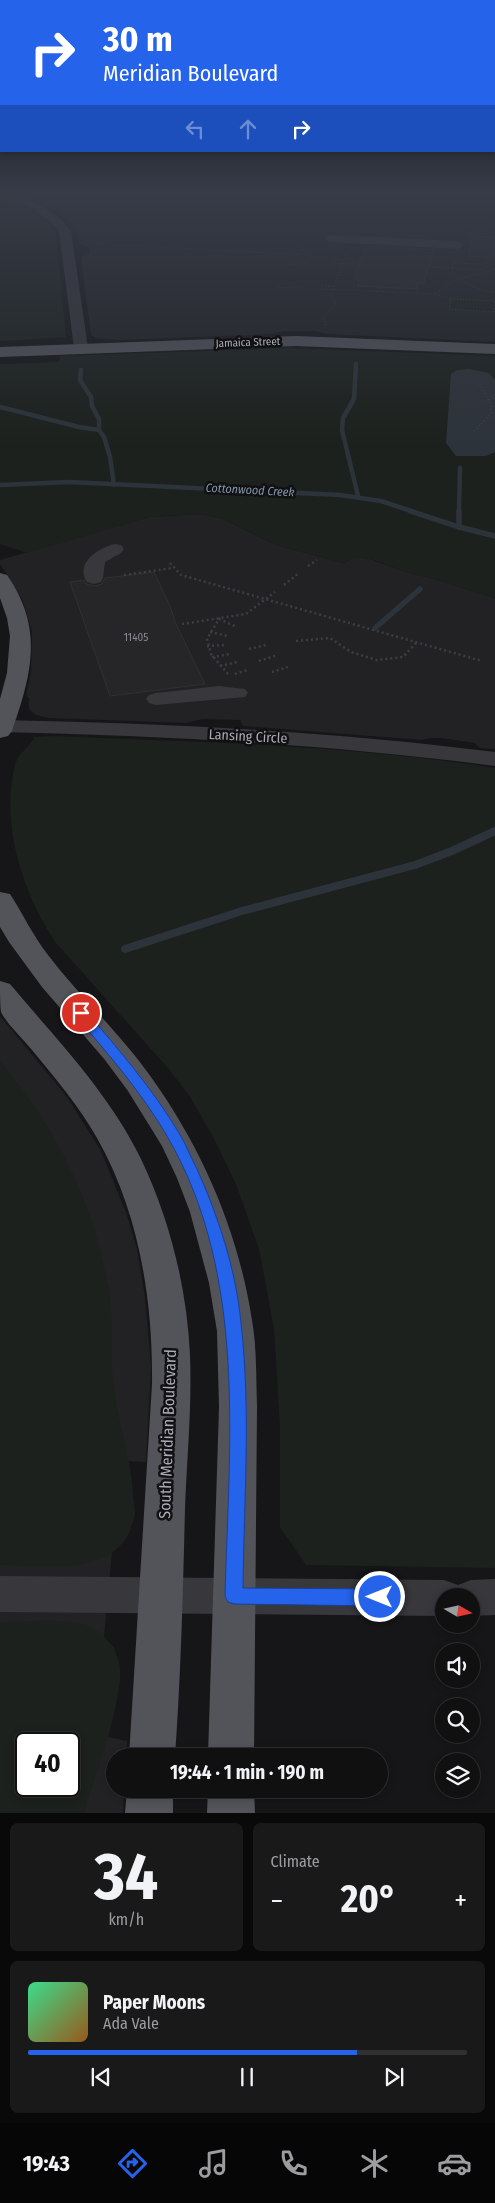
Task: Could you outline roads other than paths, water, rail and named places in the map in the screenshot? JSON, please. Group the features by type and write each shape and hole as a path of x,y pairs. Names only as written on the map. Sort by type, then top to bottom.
{"main road":[{"name":"Jamaica Street","path":"0,352 296,341 495,349"},
{"path":"0,580 9,594 18,615 22,649 16,690 1,728"},
{"path":"0,900 13,928 33,957 117,1054 161,1114 192,1172 210,1218 225,1274 236,1342 238,1407 232,1748"},
{"name":"South Meridian Boulevard","path":"0,991 87,1096 103,1121 124,1158 152,1232 166,1304 171,1382 152,1748"},
{"path":"149,1813 150,1798"},
{"path":"230,1813 231,1798"}],"street":[{"path":"71,277 80,348"},
{"path":"94,578 93,569 96,560 104,553 115,549"},
{"path":"156,699 218,692 234,682"},
{"name":"Lansing Circle","path":"1,728 288,738 404,748 495,759"},
{"path":"0,1594 435,1598"},
{"path":"480,1598 495,1597"}],"waterway":[{"path":"356,364 354,399 343,418 342,430 358,496"},
{"path":"81,370 80,380 91,397 92,406 99,419 99,430"},
{"path":"0,407 79,427 99,430"},
{"path":"99,430 104,437 110,457 114,484"},
{"path":"459,512 460,468"},
{"name":"Cottonwood Creek","path":"0,485 69,482 114,484"},
{"name":"Cottonwood Creek","path":"114,484 340,495 381,501 414,512"},
{"name":"Cottonwood Creek","path":"410,511 459,527"},
{"path":"459,512 459,527"},
{"name":"Cottonwood Creek","path":"459,527 495,536"},
{"path":"375,628 420,589"},
{"path":"125,949 242,911 415,865 452,851 495,831"}]}
